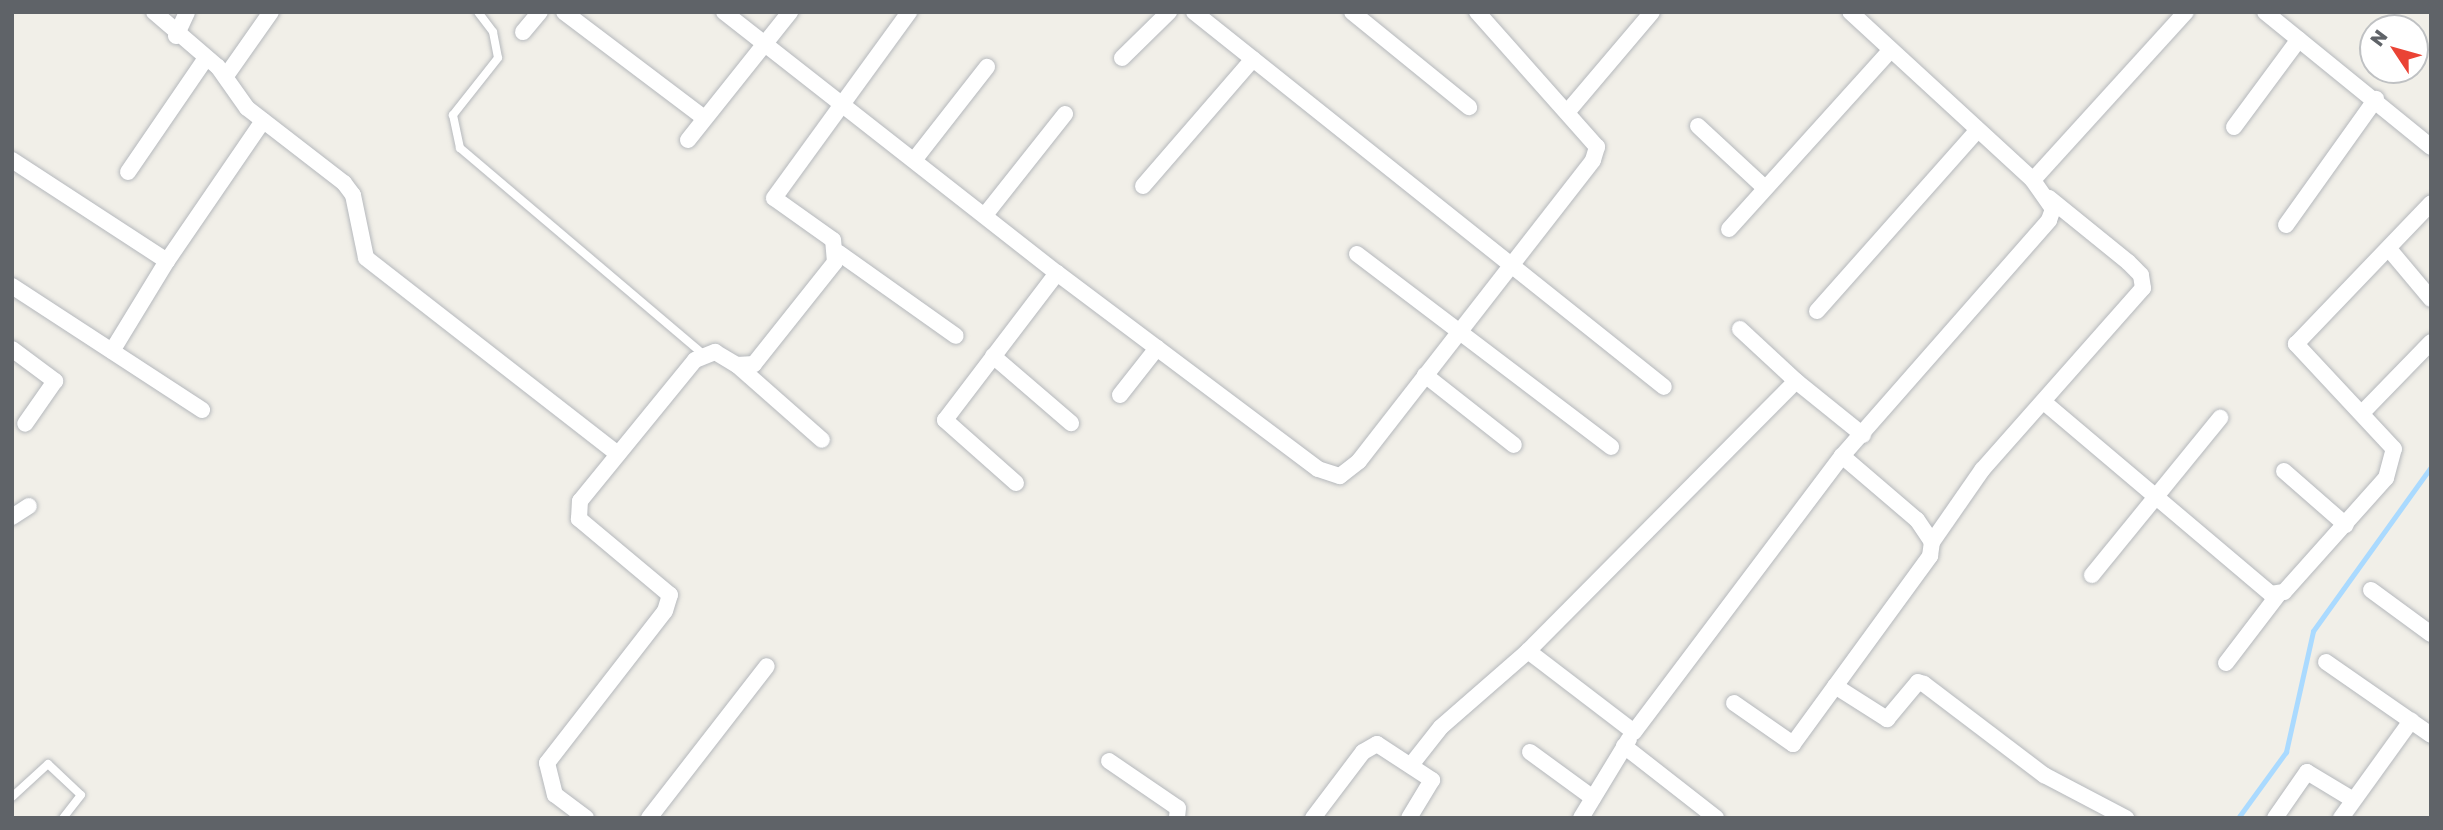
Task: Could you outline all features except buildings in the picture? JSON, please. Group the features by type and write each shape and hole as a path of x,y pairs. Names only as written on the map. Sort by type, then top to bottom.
{"street":[{"path":"154,12 176,36 226,76 263,121 344,183 353,195 366,258 618,454"},
{"path":"176,36 187,12"},
{"path":"226,76 271,12"},
{"path":"523,32 540,12"},
{"path":"564,12 704,118"},
{"path":"724,12 915,159 1057,273 1318,469 1340,476 1425,375 1593,160 1597,147 1591,134 1477,12"},
{"path":"688,139 790,12"},
{"path":"909,12 841,102 774,198 833,240 839,254 956,336"},
{"path":"1122,58 1168,12"},
{"path":"1194,12 1511,262 1664,387"},
{"path":"1352,12 1469,107"},
{"path":"1569,110 1652,12"},
{"path":"1734,703 1793,744 1930,556 1932,542 1983,470 2045,404 2143,288 2141,275 2128,262 2047,197 2033,180 1889,52 1850,12"},
{"path":"2033,180 2186,12"},
{"path":"2265,12 2376,99 2431,147"},
{"path":"2234,127 2299,39"},
{"path":"1729,229 1889,52"},
{"path":"128,172 206,58"},
{"path":"1143,186 1253,59"},
{"path":"915,159 988,67"},
{"path":"2287,225 2376,99"},
{"path":"985,215 1065,114"},
{"path":"112,351 167,261 263,121"},
{"path":"1698,126 1765,188"},
{"path":"1817,311 1978,131"},
{"path":"12,160 167,261"},
{"path":"1581,818 1634,732 1842,456 2049,220 2047,197"},
{"path":"2226,663 2277,595 2346,526 2386,478 2394,449 2296,344 2431,203"},
{"path":"2389,249 2431,299"},
{"path":"737,365 761,359 839,254"},
{"path":"1357,254 1460,329 1611,447"},
{"path":"1016,483 945,420 1057,273"},
{"path":"12,286 202,410"},
{"path":"1740,329 1796,381 1863,435"},
{"path":"2362,413 2431,342"},
{"path":"1120,395 1157,348"},
{"path":"12,349 55,381 26,424"},
{"path":"586,818 555,795 547,763 669,604 667,589 577,512 618,454 703,354 715,352 737,365 822,440"},
{"path":"993,356 1071,423"},
{"path":"1425,375 1514,445"},
{"path":"1411,765 1441,727 1528,651 1796,381"},
{"path":"2045,404 2277,595"},
{"path":"2092,575 2220,418"},
{"path":"1842,456 1917,520 1932,542"},
{"path":"2284,471 2346,526"},
{"path":"12,517 29,506"},
{"path":"2371,590 2431,634"},
{"path":"1528,651 1634,732"},
{"path":"2326,662 2431,735"},
{"path":"649,818 767,666"},
{"path":"1835,686 1887,719 1918,682 1924,684 2044,775 2126,818"},
{"path":"2341,818 2352,799 2411,722"},
{"path":"1313,818 1363,752 1377,744 1432,780 1409,818"},
{"path":"1624,746 1716,818"},
{"path":"1530,752 1593,798"},
{"path":"1109,761 1178,808 1177,818"},
{"path":"2275,818 2307,772 2352,799"}],"lane":[{"path":"478,12 494,32 498,58 453,115 460,148 703,354"},
{"path":"12,797 48,764 81,795 63,818"}],"waterway":[{"path":"2238,818 2286,752 2313,631 2431,467"}]}
